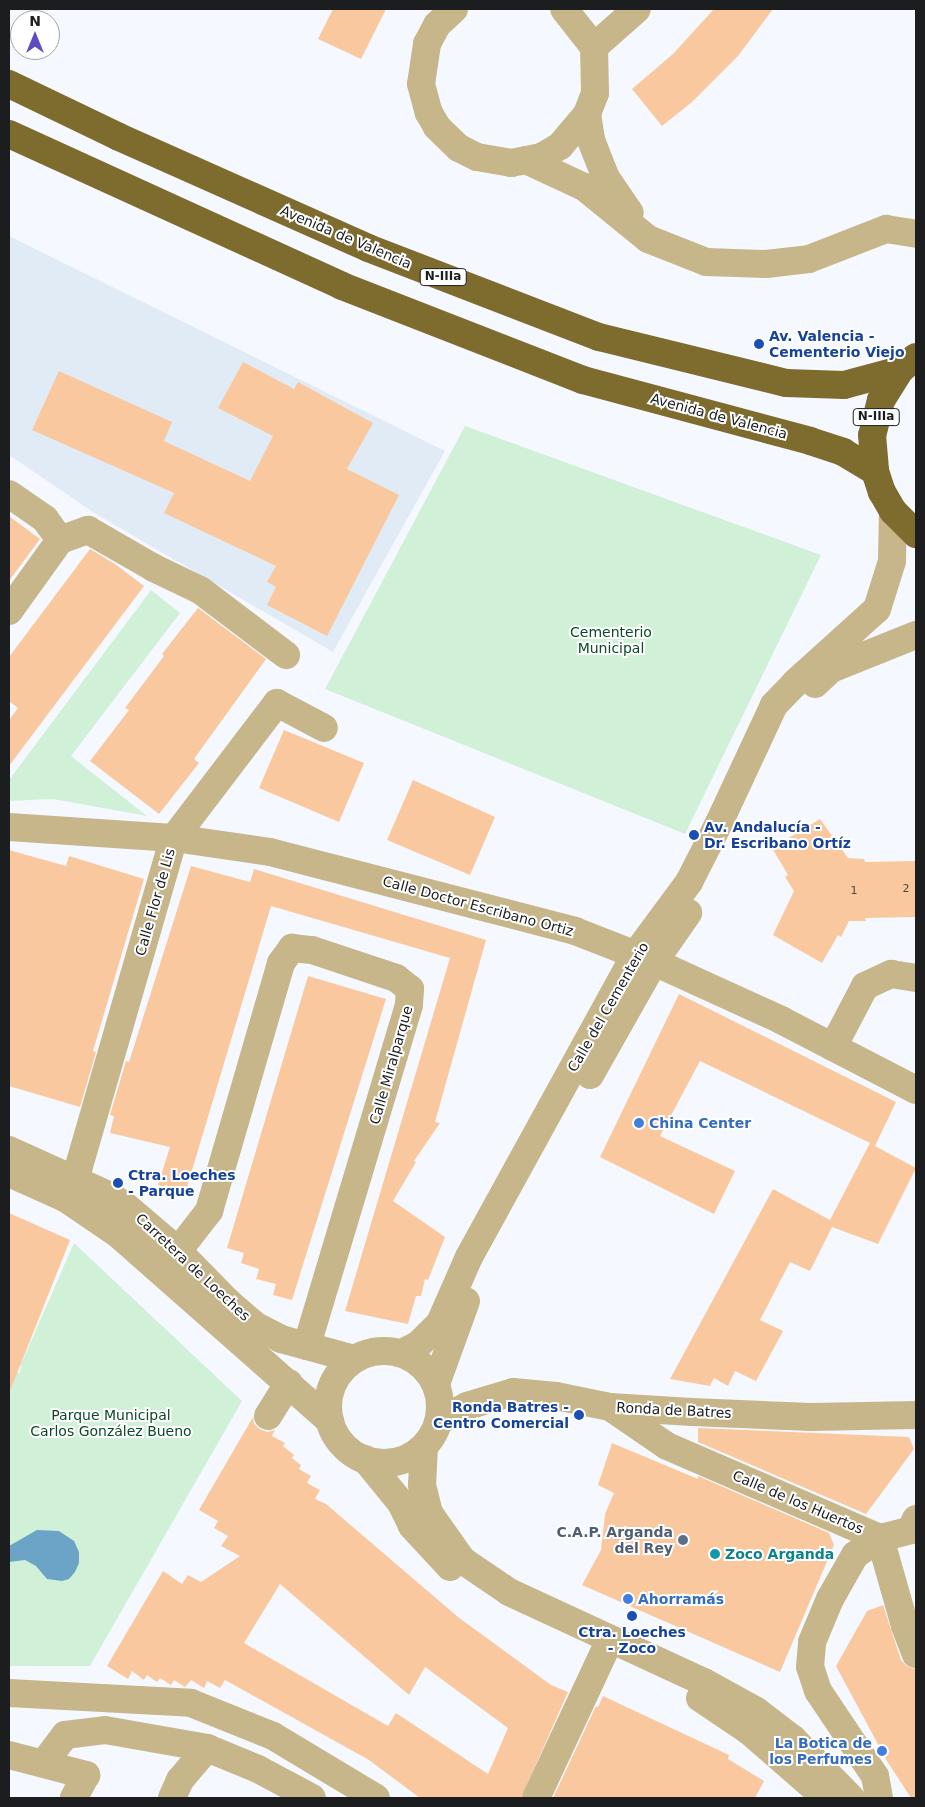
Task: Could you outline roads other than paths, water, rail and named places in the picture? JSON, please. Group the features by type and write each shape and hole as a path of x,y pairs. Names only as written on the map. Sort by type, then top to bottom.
{"highway":[{"name":"Avenida de Valencia","path":"9,84 119,137 368,248 599,337 786,383 844,385 908,363"},
{"name":"Avenida de Valencia","path":"9,134 342,286 574,376 810,441 843,452 874,471"},
{"name":"N-IIIa","path":"908,363 881,400 872,435 874,471 882,492 893,511 916,534"}],"street":[{"path":"454,9 437,25 427,44 421,84 430,113 437,127 459,148 477,157 511,163 541,157 560,146 587,114 595,93 594,47 564,9"},
{"path":"594,47 637,9"},
{"path":"587,114 591,140 606,178 648,239"},
{"path":"526,160 584,187 648,239 706,262 766,264 809,259 886,230 916,234"},
{"path":"9,494 45,519 60,540"},
{"name":"Calle del Cementerio","path":"402,1353 418,1345 440,1323 469,1257 689,882 719,823 774,705 795,683 877,609 892,561 893,511"},
{"path":"9,611 60,540 88,530 154,568 200,590 286,655"},
{"name":"Calle del Cementerio","path":"436,1384 472,1282 644,959 720,861 775,742 802,695 832,669 916,635"},
{"name":"Calle Flor de Lis","path":"75,1180 174,838 277,703 324,728"},
{"name":"Calle Doctor Escribano Ortiz","path":"9,827 174,838 279,854 575,931 644,959 781,1020 833,1047 914,1081"},
{"name":"Calle Miralparque","path":"178,1251 209,1211 281,963 292,948 312,950 396,978 410,989 409,1005 307,1346"},
{"path":"833,1047 865,986 891,974 916,978"},
{"name":"Carretera de Loeches","path":"9,1150 122,1204 178,1251 227,1301 256,1326 281,1339 354,1359"},
{"name":"Carretera de Loeches","path":"9,1173 66,1198 96,1217 289,1383 330,1421"},
{"path":"386,1350 402,1353 416,1360 428,1371 436,1384 441,1408 439,1421 433,1435 424,1447 414,1454 396,1461 377,1462 365,1459 353,1454 334,1434 328,1407 329,1393 334,1380 343,1368 354,1359 369,1352 386,1350"},
{"path":"268,1416 289,1383"},
{"name":"Ronda de Batres","path":"439,1421 467,1406 512,1392 556,1396 610,1407 811,1417 916,1415"},
{"name":"Calle de los Huertos","path":"610,1407 667,1446 880,1538 905,1626 916,1654"},
{"path":"424,1447 422,1485 430,1514 462,1560 509,1592 705,1701 749,1731 826,1798"},
{"path":"365,1459 402,1503 412,1526 455,1572 502,1602 704,1682 755,1710 793,1739 851,1798"},
{"path":"879,1798 874,1776 818,1691 810,1668 812,1642 830,1599 855,1554 880,1538 915,1526"},
{"path":"536,1798 607,1645"},
{"path":"9,1693 191,1703 273,1736 376,1798"},
{"path":"44,1764 65,1735 106,1730 207,1748 258,1769 312,1798"},
{"path":"172,1798 180,1780 207,1748"},
{"path":"9,1755 86,1775 74,1798"}],"water":[{"path":"37,1530 59,1531 74,1541 79,1552 79,1563 69,1579 62,1581 47,1579 36,1566 25,1560 9,1562 9,1546"}],"place":[{"name":"Av. Valencia - Cementerio Viejo","path":"759,344"},
{"name":"Av. Andalucía - Dr. Escribano Ortíz","path":"694,835"},
{"name":"China Center","path":"639,1123"},
{"name":"Ctra. Loeches - Parque","path":"118,1183"},
{"name":"Ronda Batres - Centro Comercial","path":"579,1415"},
{"name":"C.A.P. Arganda del Rey","path":"683,1540"},
{"name":"Zoco Arganda","path":"715,1554"},
{"name":"Ahorramás","path":"628,1599"},
{"name":"Ctra. Loeches - Zoco","path":"632,1616"},
{"name":"La Botica de los Perfumes","path":"882,1751"}],"park label":[{"name":"Cementerio Municipal","path":"611,640"},
{"name":"Parque Municipal Carlos González Bueno","path":"111,1424"}]}
